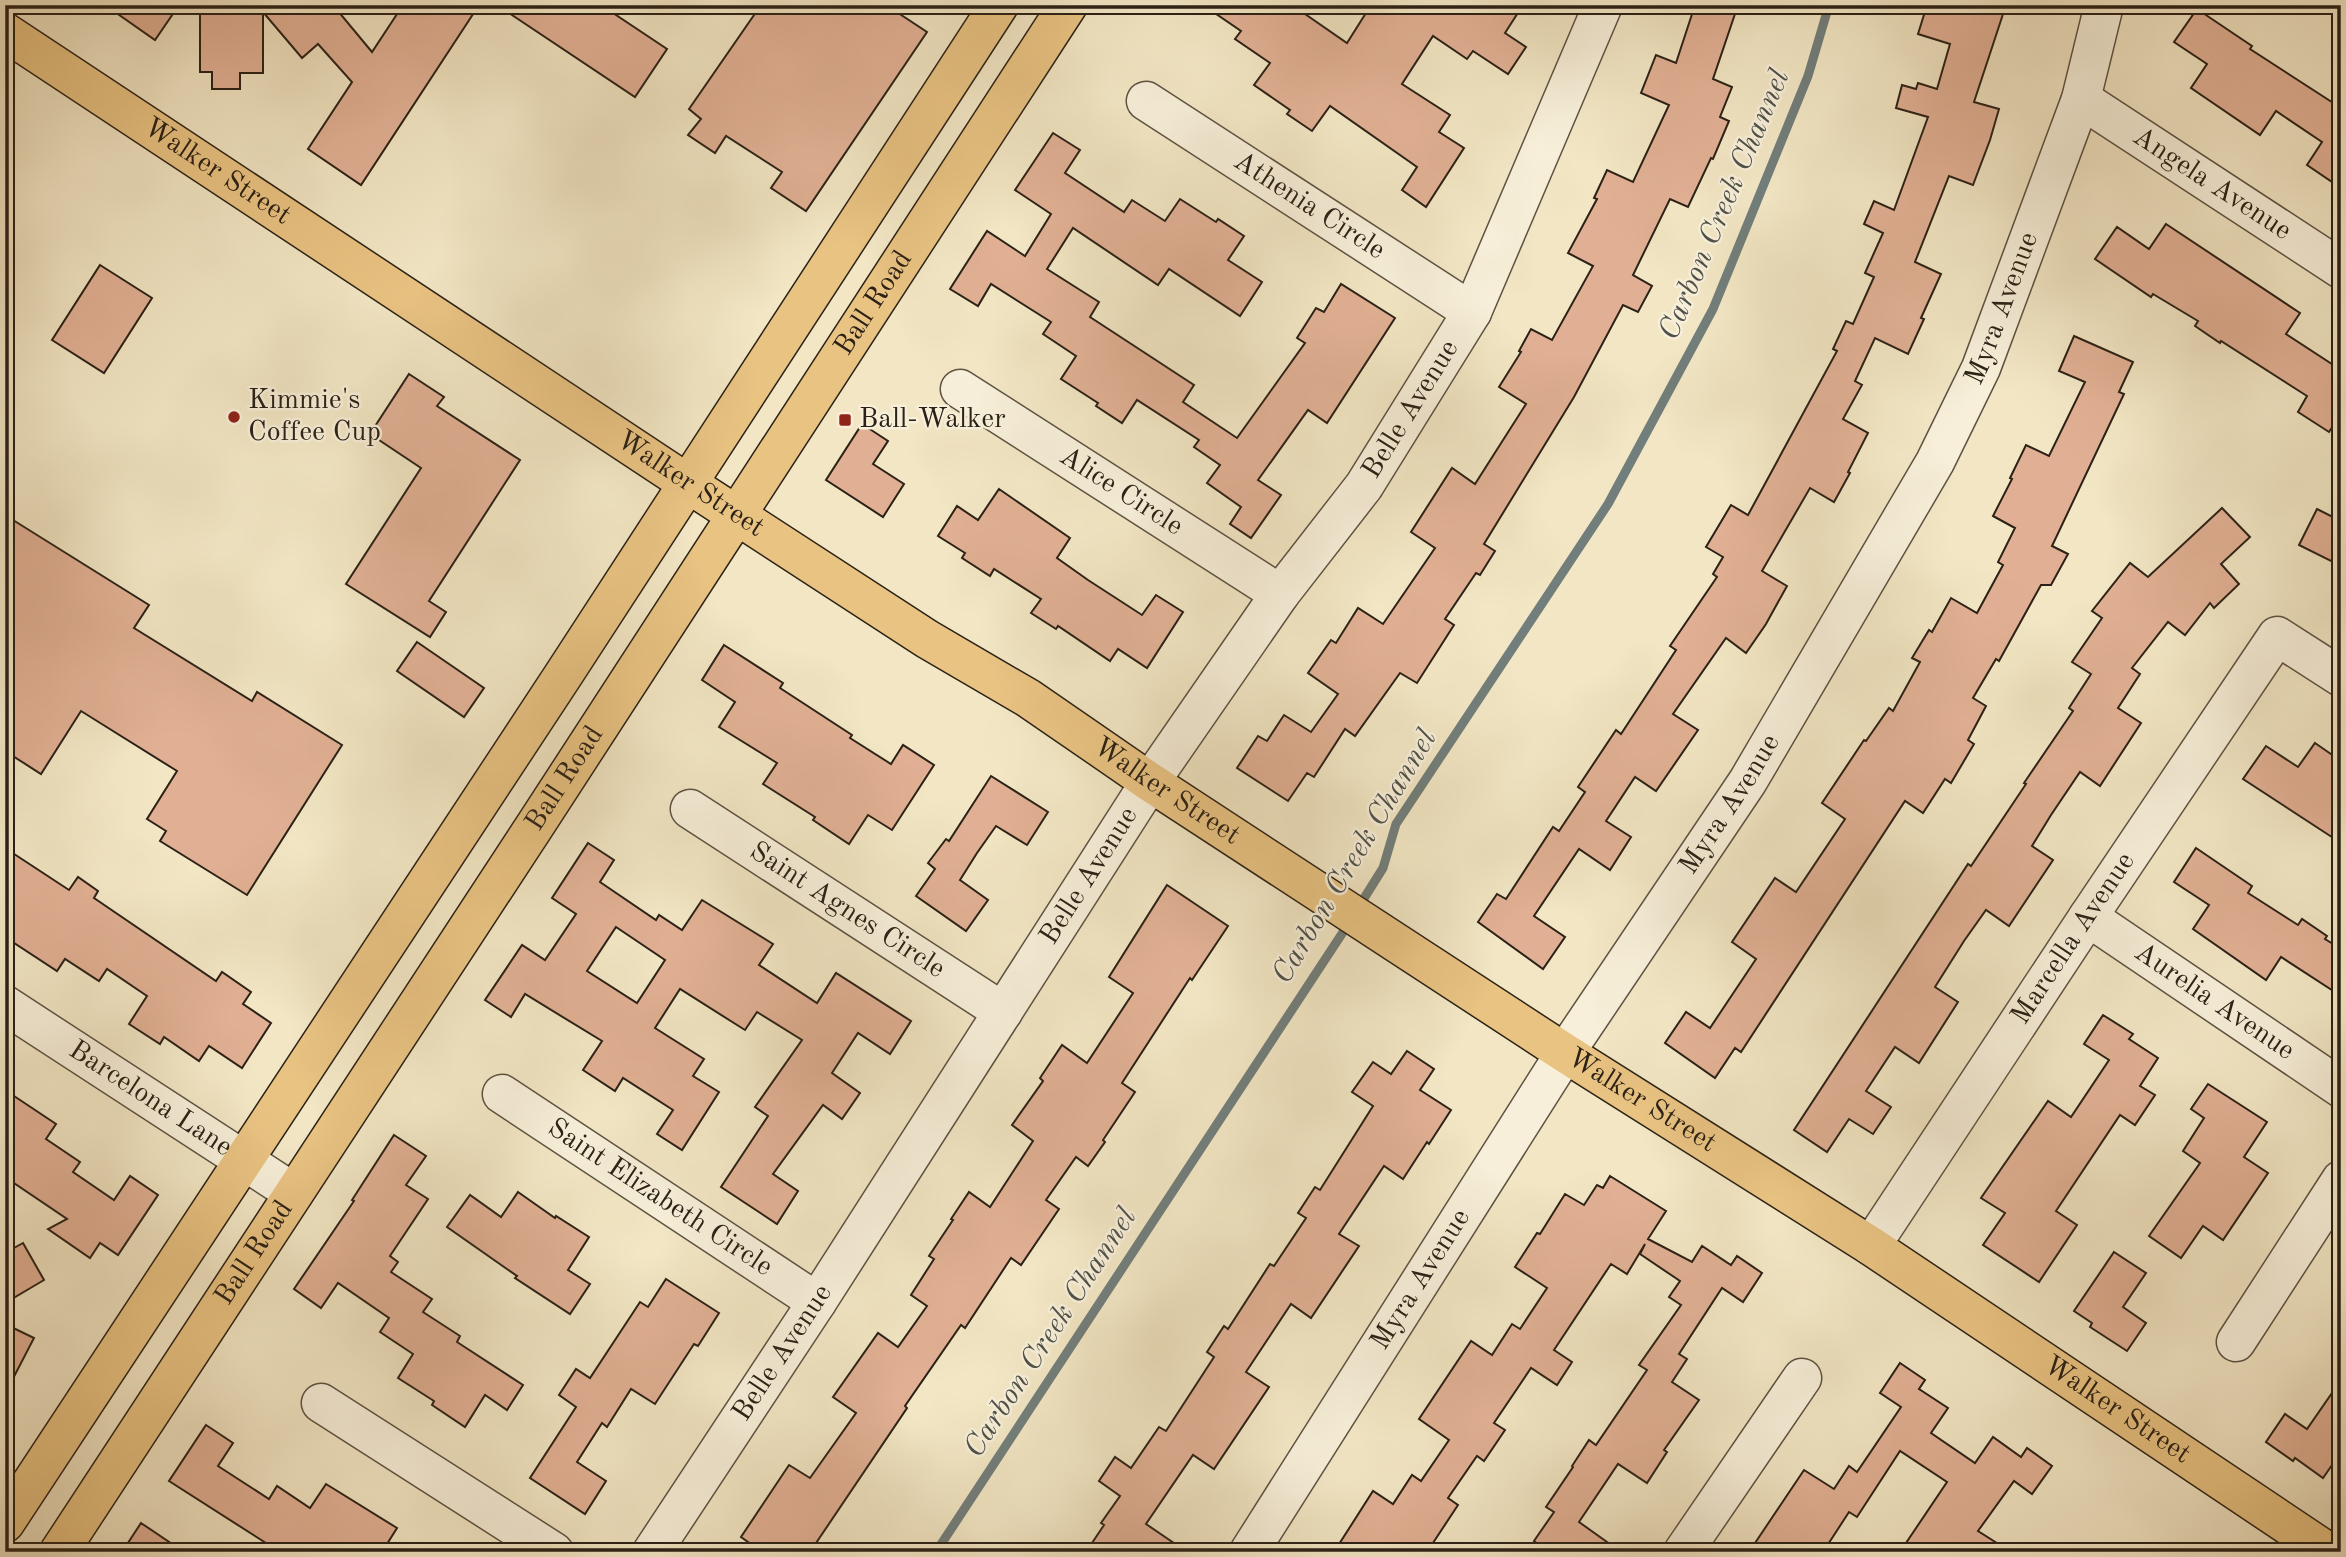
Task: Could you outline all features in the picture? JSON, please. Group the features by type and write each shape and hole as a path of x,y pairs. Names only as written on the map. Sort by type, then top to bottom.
{"main road":[{"name":"Ball Road","path":"5,1523 999,5"},
{"name":"Ball Road","path":"59,1552 1068,5"},
{"name":"Walker Street","path":"5,32 687,483 927,639 1028,698 1328,899 1565,1053 1871,1246 2202,1465 2328,1552"}],"street":[{"name":"Belle Avenue","path":"652,1552 817,1302 1150,782 1280,594 1364,485 1472,313 1603,5"},
{"name":"Myra Avenue","path":"1249,1552 1565,1053 1748,781 1935,462 1982,368 2081,99 2104,5"},
{"name":"Angela Avenue","path":"2081,99 2341,270"},
{"name":"Athenia Circle","path":"1146,101 1472,313"},
{"name":"Alice Circle","path":"960,389 1280,594"},
{"name":"Marcella Avenue","path":"1871,1246 2277,636 2341,677"},
{"name":"Saint Agnes Circle","path":"690,810 1003,1012"},
{"name":"Aurelia Avenue","path":"2088,917 2341,1088"},
{"name":"Barcelona Lane","path":"5,1004 294,1194"},
{"name":"Saint Elizabeth Circle","path":"502,1094 817,1302"},
{"path":"2236,1342 2341,1180"},
{"path":"1683,1552 1802,1378"},
{"path":"321,1403 554,1552"}],"building":[{"path":"105,5 179,5 155,40"},
{"path":"200,5 333,5 372,52 403,5 479,5 361,185 308,149 352,82 318,44 302,58 263,12 263,73 240,73 240,89 212,89 212,72 200,72"},
{"path":"497,5 601,5 667,49 635,97"},
{"path":"761,5 886,5 927,32 806,211 771,188 782,172 726,136 715,153 688,135 701,119 689,109"},
{"path":"1203,5 1292,5 1347,43 1371,5 1523,5 1505,33 1526,47 1508,74 1473,51 1467,59 1433,36 1402,84 1450,115 1439,132 1464,148 1426,207 1402,190 1417,167 1330,106 1312,131 1287,114 1290,110 1254,85 1270,63 1235,39 1241,31"},
{"path":"1695,5 1738,5 1713,79 1732,87 1720,117 1729,121 1688,207 1670,199 1633,275 1652,286 1638,312 1623,305 1574,397 1484,544 1495,551 1480,575 1476,573 1445,619 1454,625 1417,683 1400,673 1355,736 1345,729 1314,777 1307,773 1288,801 1237,768 1258,736 1267,741 1284,715 1311,732 1338,694 1308,673 1331,640 1336,643 1358,608 1383,624 1435,548 1411,532 1452,468 1475,484 1526,404 1499,387 1521,352 1519,351 1531,329 1552,340 1593,266 1568,253 1597,199 1594,198 1607,170 1633,182 1669,105 1641,93 1656,55 1676,63"},
{"path":"1927,5 2006,5 1974,102 1999,109 1990,140 1973,185 1949,176 1915,262 1941,274 1921,318 1924,319 1908,354 1875,338 1855,381 1862,385 1843,419 1868,433 1848,472 1850,473 1834,502 1810,488 1762,571 1787,586 1766,624 1746,653 1726,638 1673,714 1698,730 1656,791 1635,777 1606,821 1631,837 1610,870 1579,849 1534,916 1565,937 1543,969 1478,922 1497,894 1506,899 1553,827 1559,831 1585,792 1578,787 1616,730 1621,734 1676,650 1670,646 1717,577 1713,574 1723,557 1706,547 1731,505 1748,515 1837,351 1833,349 1846,321 1853,324 1874,277 1865,273 1883,233 1864,224 1874,201 1894,210 1928,117 1896,108 1902,85 1916,89 1918,83 1937,89 1950,44 1918,34"},
{"path":"2197,9 2252,46 2250,49 2341,108 2341,188 2307,165 2322,142 2276,111 2260,135 2191,88 2207,64 2174,42"},
{"path":"1053,133 1080,150 1065,173 1124,212 1132,200 1165,221 1180,199 1244,236 1228,260 1262,282 1240,316 1169,269 1158,285 1073,228 1047,269 1099,302 1090,317 1194,385 1183,402 1237,438 1305,343 1297,338 1316,308 1324,312 1341,284 1395,318 1327,423 1308,410 1258,480 1281,495 1251,538 1230,524 1241,507 1207,483 1220,465 1194,447 1199,440 1137,400 1122,423 1096,406 1098,403 1061,379 1076,356 1043,334 1051,322 991,284 978,306 950,289 987,231 1025,256 1051,214 1015,190"},
{"path":"2166,224 2300,313 2286,334 2341,370 2341,414 2329,432 2298,412 2307,396 2195,326 2198,321 2153,294 2151,297 2095,259 2117,227 2149,249"},
{"path":"100,265 152,298 104,373 52,340"},
{"path":"2074,336 2133,362 2119,392 2124,394 2052,546 2068,554 2051,585 2041,585 1999,661 1996,659 1973,698 1986,706 1968,740 1974,744 1951,783 1945,779 1923,813 1905,801 1741,1052 1735,1048 1715,1078 1665,1043 1686,1012 1710,1028 1756,959 1732,942 1775,878 1796,892 1845,819 1822,803 1864,740 1866,741 1889,708 1893,711 1920,662 1912,658 1929,630 1932,632 1951,598 1977,613 2003,565 1998,562 2015,528 1993,516 2012,479 2010,478 2026,445 2049,456 2085,382 2059,371"},
{"path":"409,374 444,397 437,406 520,460 429,601 446,612 430,637 346,584 421,468 370,434"},
{"path":"862,424 888,441 873,464 904,484 883,517 826,480"},
{"path":"999,489 1070,538 1057,558 1088,580 1142,615 1156,595 1183,612 1147,668 1118,649 1110,661 1058,626 1056,629 1031,613 1041,599 994,569 990,576 962,558 965,553 938,536 957,506 978,520"},
{"path":"2222,508 2250,537 2221,564 2239,584 2214,608 2210,603 2185,635 2168,622 2132,668 2140,674 2118,708 2141,723 2100,786 2080,772 2051,815 2032,846 2053,860 2009,926 1986,910 1964,941 1935,987 1958,1002 1919,1063 1895,1047 1866,1091 1891,1107 1873,1134 1849,1119 1827,1152 1794,1130 1968,864 1971,866 2073,711 2069,708 2091,674 2072,662 2102,618 2092,611 2130,563 2148,577"},
{"path":"2317,509 2341,521 2341,566 2299,545"},
{"path":"5,515 149,605 134,628 252,701 257,692 342,745 247,895 160,841 166,831 147,819 177,771 81,711 41,774 5,751"},
{"path":"417,642 484,688 464,717 397,671"},
{"path":"724,645 783,683 780,688 891,764 903,745 934,765 892,830 868,815 849,844 813,820 815,817 763,784 777,763 719,727 735,702 702,680"},
{"path":"2315,743 2341,761 2341,843 2243,779 2266,746 2298,767"},
{"path":"991,776 1048,812 1027,845 996,826 977,853 960,880 988,900 966,931 916,896 935,869 928,863 946,839 949,841"},
{"path":"588,843 614,860 600,882 656,920 659,915 682,930 702,900 773,944 759,965 817,1003 836,973 911,1021 890,1054 858,1033 832,1073 860,1093 842,1119 823,1105 773,1174 798,1191 777,1224 721,1187 768,1116 755,1107 802,1040 757,1012 745,1030 680,989 655,1028 704,1059 693,1076 719,1092 682,1150 657,1134 673,1110 623,1078 615,1091 583,1070 602,1041 525,994 511,1017 485,1000 522,945 545,960 576,914 552,898","holes":["616,927 665,960 637,1003 587,971"]},
{"path":"5,848 69,890 78,877 98,891 94,898 216,981 222,972 251,992 243,1004 271,1023 242,1068 209,1046 199,1061 164,1037 160,1044 129,1024 147,996 107,969 99,981 65,959 57,971 5,937"},
{"path":"2196,848 2252,886 2248,893 2298,925 2302,919 2341,949 2341,996 2281,957 2266,980 2193,929 2209,905 2174,882"},
{"path":"1167,885 1228,926 1192,980 1190,978 1122,1083 1135,1092 1103,1140 1105,1142 1088,1166 1076,1157 1046,1200 1059,1209 1021,1265 1011,1258 965,1328 961,1325 810,1552 762,1552 741,1537 789,1465 810,1478 856,1413 833,1397 878,1333 898,1347 927,1306 911,1295 934,1259 929,1256 953,1220 951,1219 969,1192 990,1207 1033,1141 1012,1125 1043,1081 1040,1078 1062,1045 1087,1063 1133,993 1109,977"},
{"path":"2103,1015 2133,1034 2129,1039 2158,1058 2140,1086 2155,1095 2135,1125 2120,1115 2056,1211 2077,1225 2039,1282 1983,1245 2005,1213 1981,1198 2048,1101 2071,1117 2109,1060 2084,1044"},
{"path":"1407,1051 1434,1069 1420,1090 1451,1110 1403,1179 1384,1166 1339,1234 1359,1246 1311,1318 1291,1304 1246,1372 1269,1387 1214,1469 1193,1455 1146,1524 1187,1552 1086,1552 1104,1525 1101,1523 1120,1496 1099,1481 1115,1457 1131,1468 1159,1427 1166,1431 1214,1357 1207,1352 1224,1326 1228,1329 1270,1264 1274,1266 1306,1218 1298,1213 1315,1187 1320,1190 1373,1106 1352,1092 1373,1062 1391,1074"},
{"path":"2208,1084 2267,1122 2244,1157 2268,1173 2223,1240 2203,1226 2181,1258 2149,1236 2200,1163 2183,1151 2204,1118 2191,1109"},
{"path":"5,1090 56,1124 46,1139 80,1162 73,1172 114,1200 130,1176 158,1195 118,1255 100,1243 90,1258 48,1229 67,1219 5,1177"},
{"path":"394,1135 426,1156 406,1185 428,1199 390,1256 398,1262 391,1272 432,1299 423,1312 460,1336 457,1342 523,1385 507,1410 485,1395 465,1427 432,1405 434,1401 398,1378 413,1354 380,1332 389,1318 338,1283 321,1308 294,1289 354,1201 352,1200"},
{"path":"1610,1176 1666,1211 1648,1239 1692,1262 1702,1246 1731,1265 1737,1256 1762,1273 1743,1302 1722,1288 1679,1354 1687,1359 1672,1382 1699,1400 1664,1450 1667,1452 1647,1483 1618,1464 1579,1522 1621,1552 1549,1552 1534,1541 1554,1512 1546,1507 1589,1440 1596,1445 1647,1370 1639,1365 1681,1305 1669,1297 1680,1281 1640,1254 1645,1244 1627,1274 1611,1264 1554,1350 1572,1362 1557,1385 1531,1368 1494,1423 1505,1430 1484,1461 1477,1456 1448,1498 1458,1505 1427,1552 1334,1552 1373,1491 1393,1504 1412,1475 1421,1481 1449,1440 1419,1419 1471,1341 1492,1355 1512,1324 1520,1329 1547,1288 1515,1267 1565,1194 1584,1205 1597,1185 1603,1188"},
{"path":"518,1192 555,1218 556,1216 589,1237 568,1270 590,1284 570,1314 515,1278 517,1276 447,1227 470,1195 501,1217"},
{"path":"23,1243 44,1280 5,1303 5,1253"},
{"path":"2114,1252 2146,1273 2123,1307 2146,1323 2127,1351 2090,1327 2092,1323 2074,1311"},
{"path":"666,1279 719,1313 698,1346 694,1344 655,1404 631,1389 607,1427 602,1423 577,1462 606,1481 585,1514 530,1478 576,1407 559,1395 576,1369 590,1378 640,1302 648,1307"},
{"path":"5,1324 34,1338 5,1394"},
{"path":"1900,1363 1925,1380 1919,1389 1948,1408 1931,1433 1975,1463 1993,1437 2021,1457 2027,1448 2052,1466 2032,1494 2014,1481 1978,1531 2011,1552 1919,1552 1906,1543 1947,1482 1900,1451 1857,1517 1849,1512 1823,1552 1749,1552 1804,1470 1834,1489 1849,1466 1857,1472 1901,1407 1880,1393"},
{"path":"2341,1380 2341,1452 2323,1478 2266,1442 2285,1414 2307,1429"},
{"path":"206,1425 233,1443 218,1466 269,1499 277,1486 310,1508 326,1484 397,1528 382,1552 280,1552 169,1481"},
{"path":"141,1523 184,1552 122,1552"}],"waterway":[{"name":"Carbon Creek Channel","path":"1358,908 1383,868 1396,824 1608,504 1713,309 1808,76 1829,5"},
{"name":"Carbon Creek Channel","path":"936,1552 1349,923"}],"place":[{"name":"Kimmie's Coffee Cup","path":"234,417"},
{"name":"Ball-Walker","path":"845,420"}]}
